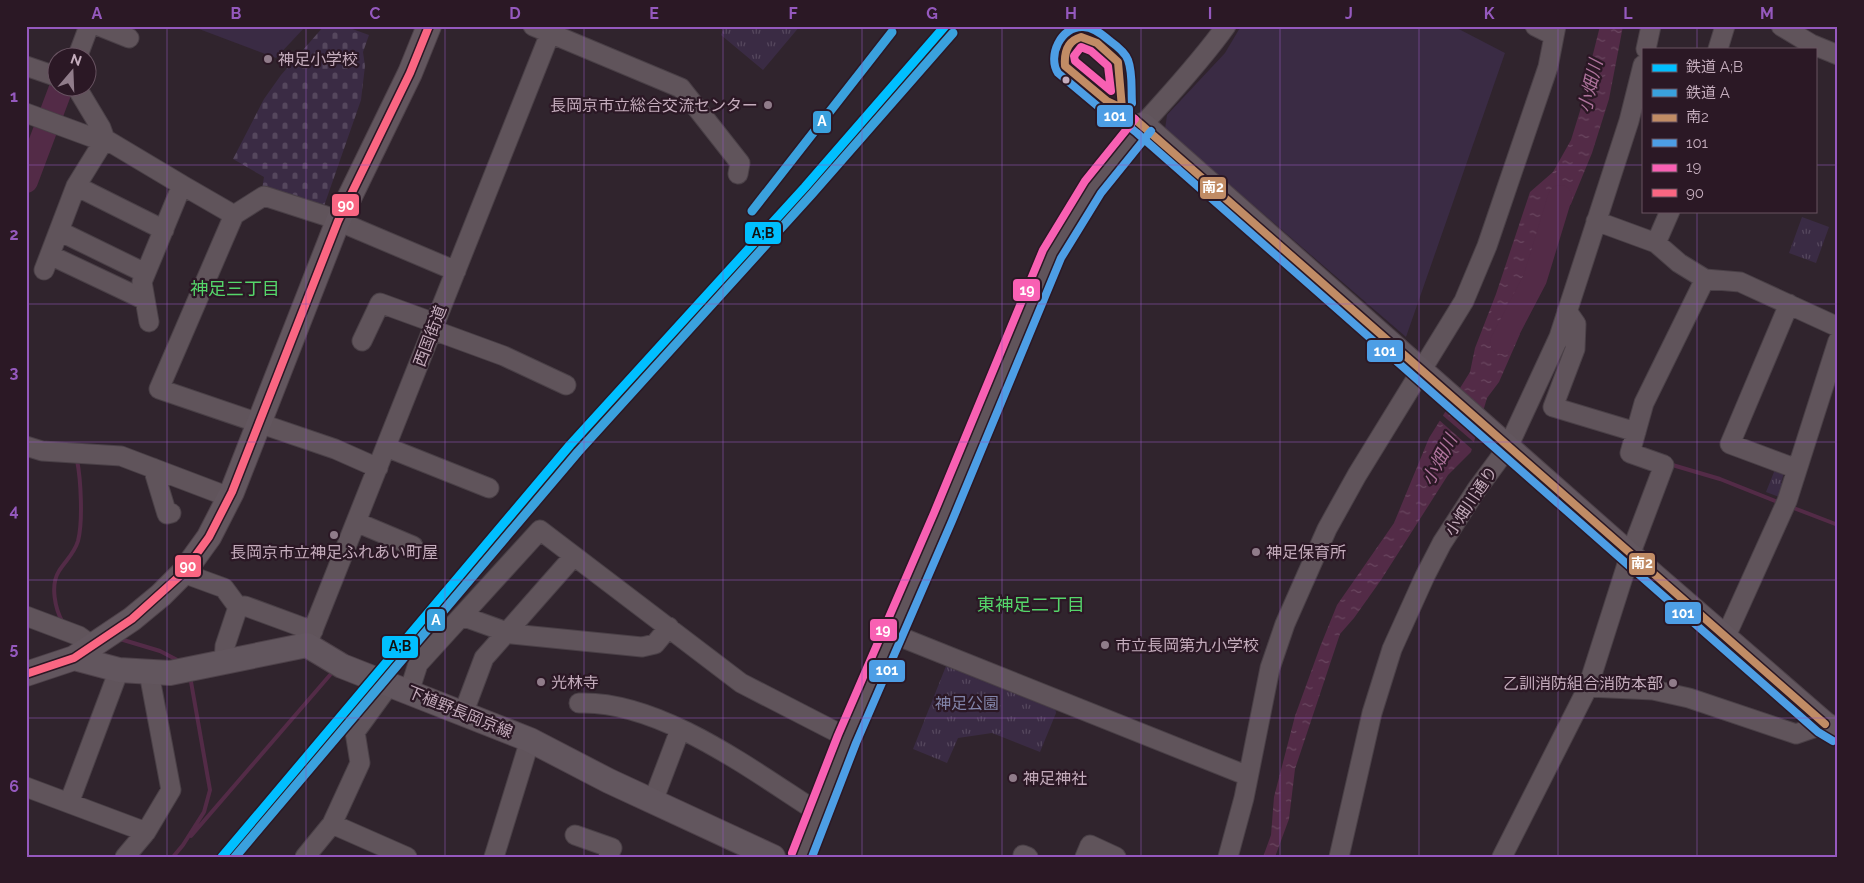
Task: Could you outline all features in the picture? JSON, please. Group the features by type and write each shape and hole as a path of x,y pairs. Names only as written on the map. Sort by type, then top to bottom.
{"main road":[{"path":"26,674 83,652 139,613 183,573 208,537 229,497 338,222 410,73 429,26"},
{"path":"1143,125 1504,444 1832,728"},
{"path":"83,652 119,670 170,673 224,663 310,638"},
{"name":"下植野長岡京線","path":"310,638 342,666 530,740 609,782 653,800 773,857"}],"street":[{"path":"81,48 89,26"},
{"path":"99,26 129,38"},
{"path":"533,26 552,30 682,88 740,163 738,174"},
{"path":"801,857 848,738 1052,254 1074,213 1110,162 1192,70 1226,26"},
{"path":"1228,857 1244,798 1270,668 1301,587 1327,529 1356,475 1425,374 1464,301 1487,246 1548,67 1554,31 1535,26"},
{"path":"1646,48 1652,26"},
{"path":"1718,48 1725,26"},
{"path":"1781,26 1809,46"},
{"name":"西国街道","path":"310,638 552,30"},
{"path":"1816,48 1838,55"},
{"path":"26,66 48,74"},
{"name":"小畑川通り","path":"1339,857 1374,706 1392,649 1420,584 1442,543 1504,444 1559,337 1636,95 1642,69"},
{"path":"83,98 105,138 234,215"},
{"path":"41,118 94,138 105,138"},
{"path":"105,138 76,186 47,263 144,300"},
{"path":"149,322 142,282 182,185"},
{"path":"76,186 164,230"},
{"path":"378,468 335,449 159,389 234,215 264,196 338,222 456,270"},
{"path":"1656,244 1670,212"},
{"path":"1596,221 1656,244 1679,263 1705,278 1740,282 1838,327"},
{"path":"59,231 145,272"},
{"path":"1502,857 1588,687 1630,554 1664,465 1630,453 1644,403 1690,304 1705,278"},
{"path":"362,341 380,302 566,385"},
{"path":"1789,304 1730,444 1797,468"},
{"path":"1567,311 1576,324 1575,349 1553,407 1636,432"},
{"path":"1726,636 1786,505 1838,341"},
{"path":"26,446 42,451 120,456 229,497"},
{"path":"386,447 489,488"},
{"path":"153,468 167,514 171,513"},
{"path":"356,522 413,546"},
{"path":"305,857 332,824 360,763 355,732 399,688 418,664 540,530 741,683 848,738"},
{"path":"463,714 484,658 574,556"},
{"path":"183,573 224,588 238,607"},
{"path":"238,607 245,606 310,638"},
{"path":"224,663 226,646 238,607"},
{"path":"26,616 79,636 83,652"},
{"path":"462,616 507,632 642,647 655,644 669,627"},
{"path":"893,634 1248,776"},
{"path":"69,803 119,670"},
{"path":"125,857 146,832 172,790 149,673"},
{"path":"1588,687 1653,690 1689,698 1796,734 1832,728"},
{"path":"579,703 602,702 642,714 680,730 742,762 819,813"},
{"path":"653,800 680,730"},
{"path":"494,857 530,740"},
{"path":"26,788 146,832"},
{"path":"332,824 407,857"},
{"path":"574,835 612,848 608,857"},
{"path":"1085,857 1090,845 1116,857"}],"green space":[{"path":"191,26 306,26 276,58"},
{"path":"324,26 344,26 369,35 363,52 365,66 361,100 323,209 262,189 264,177 233,159 264,99 281,75"},
{"path":"725,26 800,26 763,70 721,35"},
{"path":"1241,26 1453,26 1505,53 1406,337 1165,129 1167,115 1225,53"},
{"path":"1802,217 1829,227 1816,263 1789,253"},
{"path":"1776,467 1785,470 1781,483 1787,485 1782,498 1766,492"},
{"name":"神足公園","path":"948,661 1054,702 1056,713 1040,752 992,733 958,738 947,763 913,749"}],"water":[{"path":"1600,26 1623,26 1609,99 1592,153 1571,204 1544,236 1521,281 1514,333 1520,334 1499,382 1487,398 1471,452 1448,475 1381,580 1340,634 1295,769 1289,819 1275,857 1263,857 1271,835 1274,797 1295,716 1337,605 1394,523 1429,438 1470,372 1475,348 1496,294 1530,192 1553,172 1571,140 1588,85 1591,62"}],"pier":[{"path":"1441,414 1476,444 1474,451 1438,419"}],"waterway":[{"path":"26,181 57,98"},
{"path":"34,136 38,151"},
{"name":"小畑川","path":"1502,342 1535,279 1560,197"},
{"path":"63,623 56,604 54,590 56,577 74,550 80,533 81,501 77,460"},
{"path":"1669,464 1720,479 1780,503"},
{"path":"1791,507 1838,525"},
{"path":"120,639 160,651 181,662"},
{"path":"191,836 330,675"},
{"path":"183,845 204,812 210,790 190,676"},
{"path":"173,857 183,845"}],"rail line":[{"name":"A;B","path":"222,857 570,445 805,187 945,26"},
{"name":"A","path":"752,211 892,32"},
{"name":"A","path":"235,857 578,452 812,194 953,33"}],"transit line":[{"name":"90","path":"26,674 74,658 132,619 183,573 209,537 232,492 338,221 410,73 429,26"},
{"name":"101","path":"1132,103 1130,65 1127,57 1120,49 1101,33 1087,27 1068,31 1058,43 1055,51 1055,66 1058,73 1101,109 1117,117 1137,133 1818,732 1833,741"},
{"name":"南2","path":"1081,37 1097,43 1118,62 1122,108 1107,101 1065,66 1067,48 1072,41 1081,37"},
{"name":"19","path":"1081,47 1091,51 1108,66 1111,91 1075,61 1074,56 1081,47"},
{"name":"南2","path":"1122,108 1304,267"},
{"name":"南2","path":"1122,108 1304,267"},
{"name":"19","path":"792,853 838,735 934,513 1043,250 1085,181 1135,119"},
{"name":"101","path":"812,857 856,743 952,521 1061,258 1101,193 1151,131"},
{"name":"南2","path":"1304,267 1459,403"},
{"name":"南2","path":"1304,267 1459,403"},
{"name":"南2","path":"1459,403 1825,724"},
{"name":"南2","path":"1459,403 1825,724"}],"place":[{"name":"神足小学校","path":"268,59"},
{"name":"長岡京市立総合交流センター","path":"768,105"},
{"name":"長岡京市立神足ふれあい町屋","path":"334,535"},
{"name":"神足保育所","path":"1256,552"},
{"name":"市立長岡第九小学校","path":"1105,645"},
{"name":"光林寺","path":"541,682"},
{"name":"乙訓消防組合消防本部","path":"1673,683"},
{"name":"神足神社","path":"1013,778"}],"district":[{"name":"神足三丁目","path":"235,288"},
{"name":"東神足二丁目","path":"1031,604"}]}
